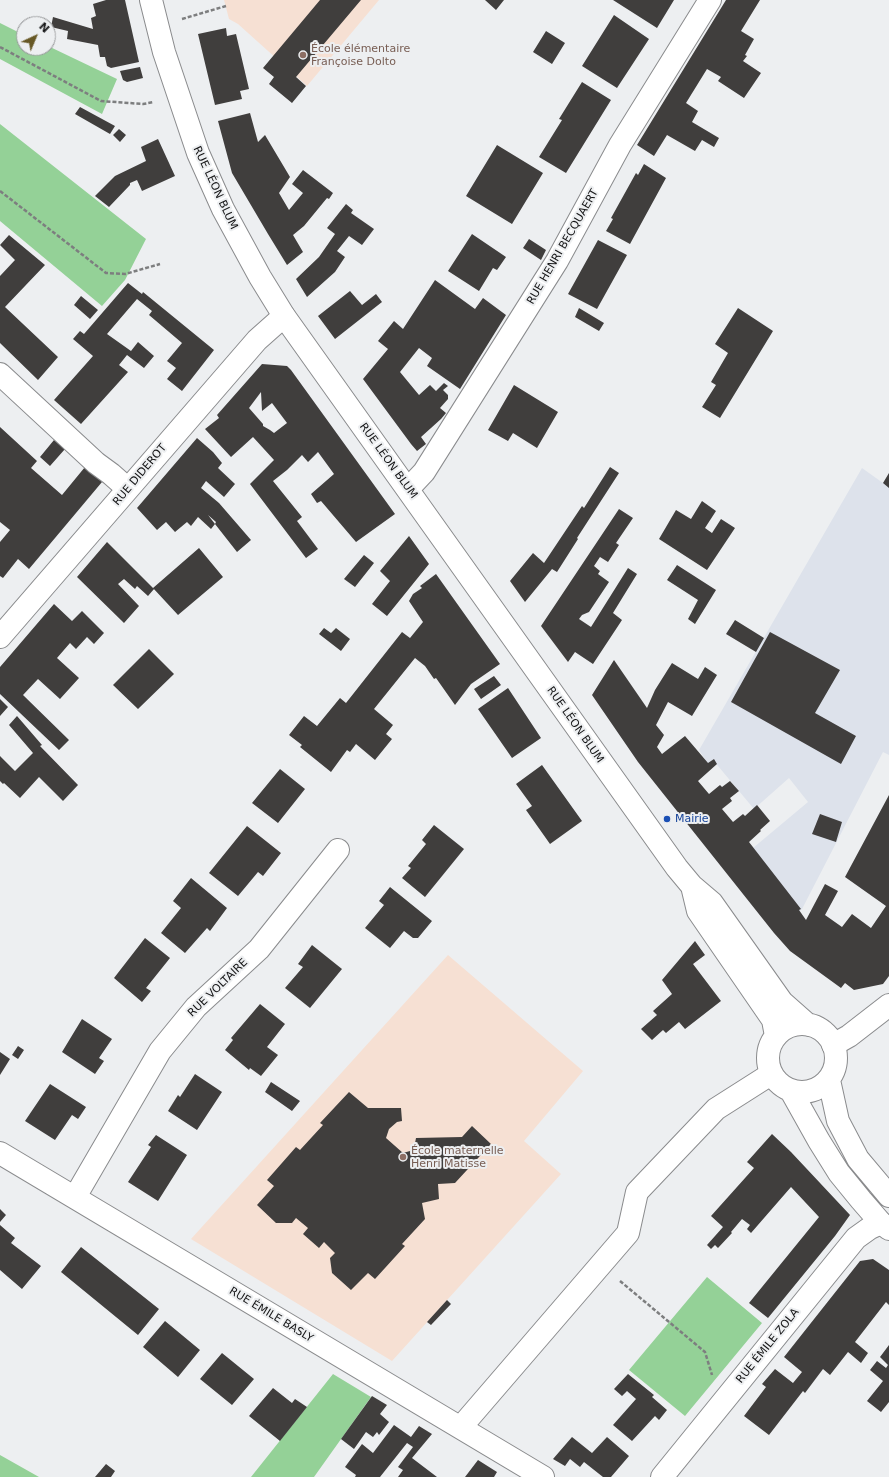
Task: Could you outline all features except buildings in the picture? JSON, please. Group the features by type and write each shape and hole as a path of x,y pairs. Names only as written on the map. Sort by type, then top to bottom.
{"street":[{"name":"RUE LÉON BLUM","path":"151,0 157,27 178,97 198,153 223,209 260,277 284,316 609,773 692,886 712,903 782,1002 808,1025"},
{"name":"RUE HENRI BECQUAERT","path":"408,490 424,472 557,261 620,145 710,0"},
{"name":"RUE DIDEROT","path":"0,637 258,340 284,316"},
{"path":"0,374 96,464 115,477 128,489"},
{"name":"RUE VOLTAIRE","path":"75,1197 160,1051 196,1007 259,949 338,850"},
{"name":"RUE LÉON BLUM","path":"692,886 698,911 773,1020 776,1036"},
{"path":"833,1045 849,1036 889,1005"},
{"path":"797,1025 808,1025 818,1029 827,1036 833,1045 836,1057 834,1069 829,1080 818,1088 805,1092 791,1091 780,1084 772,1074 768,1061 770,1048 776,1036 786,1029 797,1025"},
{"path":"460,1427 628,1233 637,1192 716,1108 772,1074"},
{"path":"829,1080 838,1121 858,1159 889,1196"},
{"path":"791,1091 819,1142 839,1173 885,1226"},
{"name":"RUE ÉMILE BASLY","path":"0,1153 543,1477"},
{"name":"RUE ÉMILE ZOLA","path":"662,1477 856,1238 870,1228 885,1226"}],"path":[{"path":"157,27 226,6"},
{"path":"0,47 101,101 143,104 178,97"},
{"path":"0,191 106,273 125,274 160,264"},
{"path":"600,1265 705,1352 714,1381 730,1393"}],"shaded area":[{"name":"École élémentaire Françoise Dolto","path":"224,0 379,0 307,86 238,24 229,19"},
{"path":"862,468 883,483 889,473 889,755 883,752 802,909 775,933 763,860 753,848 808,802 789,778 754,809 713,760 708,764 699,750"},
{"name":"École maternelle Henri Matisse","path":"448,955 583,1071 524,1141 561,1174 392,1361 191,1239"}],"green space":[{"path":"0,23 16,31 16,56 56,56 56,50 117,79 102,114 0,59"},
{"path":"0,124 146,239 125,280 102,306 0,221"},
{"path":"707,1277 762,1323 685,1416 629,1370"},
{"path":"333,1374 371,1397 314,1477 251,1477"},
{"path":"0,1455 39,1477 0,1477"}],"place":[{"name":"École élémentaire Françoise Dolto","path":"303,55"},
{"name":"Mairie","path":"667,819"},
{"name":"École maternelle Henri Matisse","path":"403,1157"}]}
